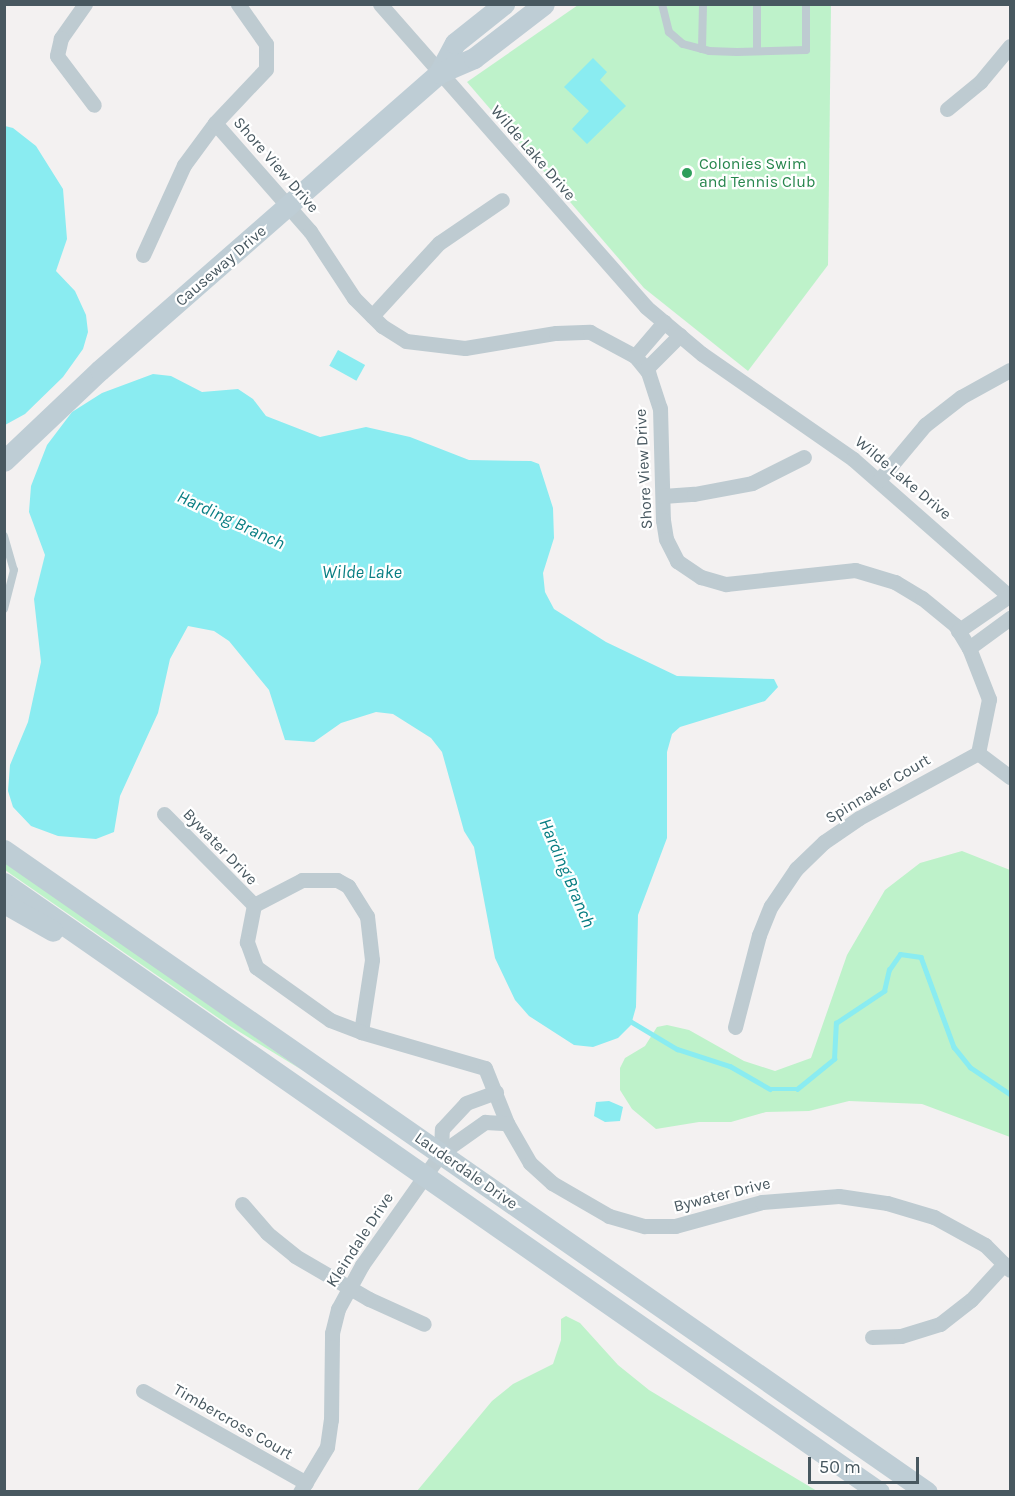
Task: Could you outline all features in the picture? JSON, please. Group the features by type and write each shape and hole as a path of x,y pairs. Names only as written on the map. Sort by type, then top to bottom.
{"main road":[{"name":"Causeway Drive","path":"439,73 455,43 504,4"},
{"name":"Causeway Drive","path":"4,461 100,370 439,73 474,58 544,4"},
{"name":"Lauderdale Drive","path":"4,850 927,1491"},
{"name":"Lauderdale Drive","path":"4,883 426,1174 879,1491"},
{"path":"4,903 134,973"}],"street":[{"path":"85,4 61,38 57,56 94,105"},
{"path":"143,255 178,176 215,123 266,69 266,44 238,4"},
{"name":"Wilde Lake Drive","path":"380,4 605,262 664,322 879,480 1010,597 958,631"},
{"path":"947,109 980,82 1011,46"},
{"name":"Shore View Drive","path":"215,123 287,208 310,231 342,283 372,316 396,336 420,346 465,348 590,332 635,356 646,369 660,408 663,520 670,548 677,561 701,577 740,584 809,573 870,573 921,598 958,631 982,674 988,699 978,753"},
{"path":"372,316 439,243 502,200"},
{"path":"635,356 664,322"},
{"path":"646,369 680,335"},
{"path":"879,480 932,420 961,397 1011,370"},
{"path":"663,496 694,494 752,483 804,457"},
{"path":"969,648 1011,618"},
{"path":"978,753 1011,777"},
{"name":"Spinnaker Court","path":"735,1028 759,935 771,906 796,869 824,842 859,818 978,753"},
{"name":"Bywater Drive","path":"164,814 255,905 302,880 337,880 348,886 367,916 372,950 372,980 360,1023 362,1032 476,1063 491,1076 507,1123 530,1163 552,1183 609,1216 628,1223 675,1226 762,1202 839,1196 887,1203 934,1217 985,1245 1007,1267 971,1300 940,1324 901,1336 872,1337"},
{"path":"255,905 247,942 256,968 320,1014 362,1032"},
{"name":"Kleindale Drive","path":"441,1153 442,1130 454,1116 466,1103 496,1092"},
{"name":"Kleindale Drive","path":"303,1487 322,1459 330,1434 332,1333 349,1288 441,1153 485,1122 507,1123"},
{"path":"243,1204 267,1233 295,1256 349,1288 424,1324"},
{"name":"Timbercross Court","path":"143,1391 303,1487"}],"lane":[{"path":"662,4 669,32 683,44 702,49 757,51 806,50 806,4"},
{"path":"702,49 703,4"},
{"path":"757,4 757,51"},
{"path":"4,536 14,570 4,609"}],"green space":[{"name":"Colonies Swim and Tennis Club","path":"578,5 831,5 828,265 748,371 644,288 467,82"},
{"path":"962,851 1010,870 1010,1137 922,1104 849,1101 809,1111 766,1112 731,1122 699,1122 656,1129 632,1109 620,1090 620,1068 625,1058 645,1046 657,1027 667,1025 689,1030 744,1061 775,1071 811,1058 847,955 885,890 920,863"},
{"path":"4,861 302,1070 230,1026 5,870"},
{"path":"566,1316 580,1323 618,1365 649,1390 817,1491 417,1491 492,1401 513,1384 553,1364 561,1340 561,1319"}],"water":[{"path":"593,58 607,72 600,80 626,106 587,144 572,129 589,111 564,87"},
{"path":"5,126 13,128 36,146 63,189 67,239 56,271 75,291 86,315 88,332 83,349 63,377 25,414 5,425"},
{"path":"338,350 365,365 356,381 329,366"},
{"name":"Wilde Lake","path":"153,374 171,376 202,392 238,389 253,399 266,416 320,437 366,427 410,437 469,460 531,461 539,464 553,508 554,538 543,573 545,592 554,609 606,642 677,676 774,679 778,687 765,701 680,727 672,734 667,752 667,838 638,915 636,1007 631,1025 618,1038 593,1047 574,1045 529,1016 515,1000 495,958 474,847 464,831 442,752 431,738 393,714 376,712 341,723 314,742 285,740 269,690 229,641 214,631 188,626 170,659 158,713 120,796 114,832 96,839 58,836 31,826 13,807 8,791 10,765 28,722 41,662 34,599 45,555 29,512 31,486 47,445 72,412 102,393"},
{"path":"609,1101 623,1107 620,1121 605,1122 594,1116 596,1102"}],"waterway":[{"name":"Harding Branch","path":"630,1021 677,1049 730,1066 770,1089 797,1089 834,1059 836,1023 884,991 889,970 900,954 921,957 954,1047 970,1067 1010,1094"}],"place":[{"name":"Colonies Swim and Tennis Club","path":"687,173"}]}
